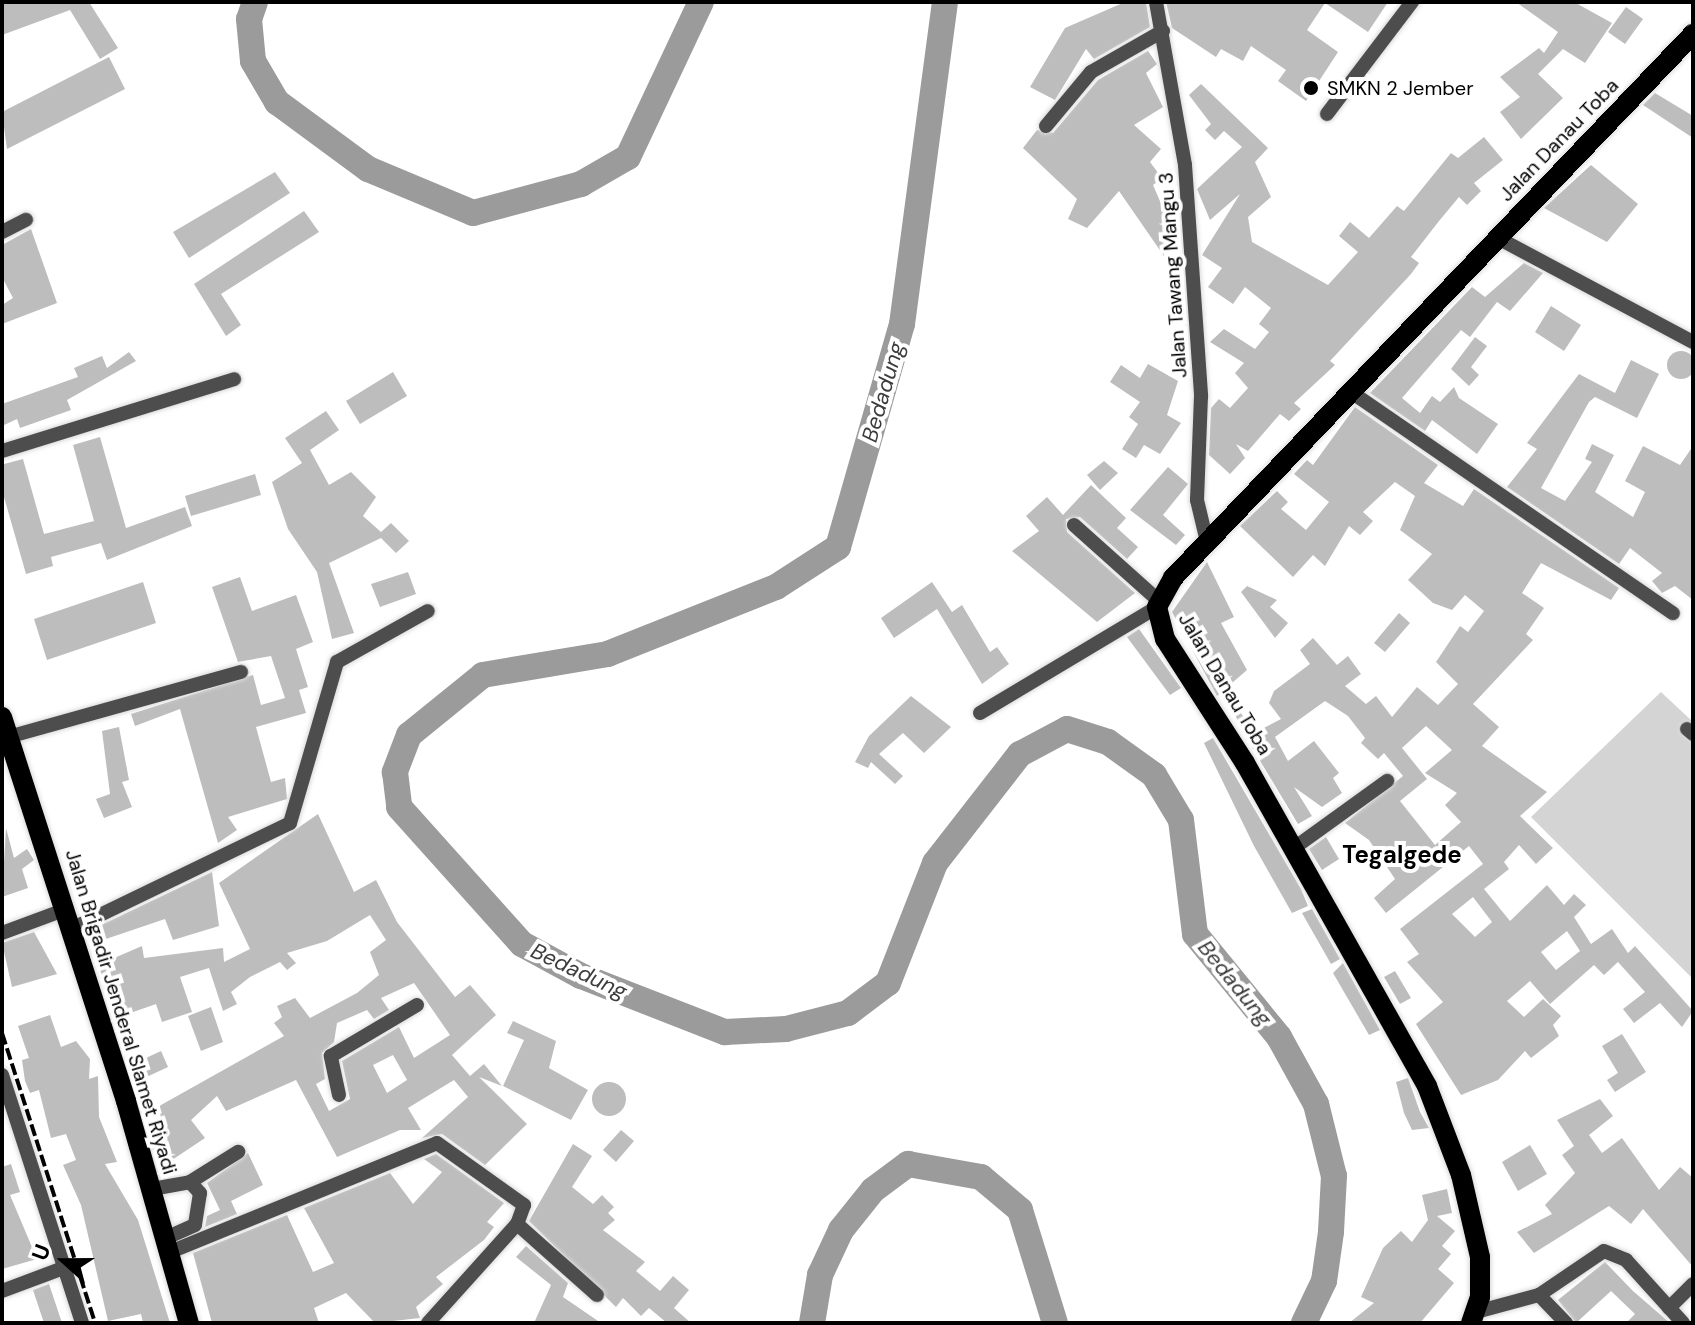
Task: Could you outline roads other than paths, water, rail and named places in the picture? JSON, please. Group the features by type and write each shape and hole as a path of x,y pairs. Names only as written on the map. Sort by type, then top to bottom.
{"main road":[{"name":"Jalan Danau Toba","path":"1473,1318 1480,1257 1461,1175 1427,1086 1294,848 1165,639 1158,604 1208,546 1693,34"},
{"name":"Jalan Brigadir Jenderal Slamet Riyadi","path":"5,727 152,1189 189,1323"}],"street":[{"name":"Jalan Tawang Mangu 3","path":"1156,2 1186,180 1201,396 1197,500 1208,546"},
{"path":"1327,114 1412,2"},
{"path":"1046,126 1091,72 1163,31"},
{"path":"2,232 26,220"},
{"path":"1498,238 1693,342"},
{"path":"2,451 234,379"},
{"path":"1354,394 1673,613"},
{"path":"980,713 1158,604 1074,525"},
{"path":"2,933 68,919 284,829 297,814 337,662 428,611"},
{"path":"5,727 241,672"},
{"path":"1294,848 1387,781"},
{"path":"339,1095 331,1056 417,1005"},
{"path":"2,1075 82,1323"},
{"path":"168,1245 432,1143 520,1198 517,1224 428,1323"},
{"path":"152,1189 190,1182 238,1152"},
{"path":"168,1245 195,1225 201,1213 200,1193 190,1182"},
{"path":"517,1224 597,1295"},
{"path":"1473,1318 1539,1295 1604,1251 1626,1260 1683,1323"},
{"path":"2,1291 66,1267"},
{"path":"1669,1308 1693,1284"},
{"path":"1539,1295 1566,1323"}],"waterway":[{"name":"Bedadung","path":"255,2 249,19 253,61 277,102 368,169 473,213 581,184 628,157 701,2"},
{"name":"Bedadung","path":"945,2 902,324 838,547 776,587 608,654 483,675 409,735 395,772 399,807 522,944 581,976 725,1032 786,1029 848,1013 888,983 935,863 1020,754 1067,729 1108,742 1154,775 1181,820 1195,934 1279,1037 1316,1104 1334,1176 1331,1232 1324,1281 1304,1323"},
{"name":"Bedadung","path":"812,1323 820,1275 841,1230 873,1190 908,1164 981,1177 1020,1210 1055,1323"}],"railway":[{"path":"2,1033 95,1323"}],"place":[{"name":"SMKN 2 Jember","path":"1311,88"}],"district":[{"name":"Tegalgede","path":"1402,855"}]}
